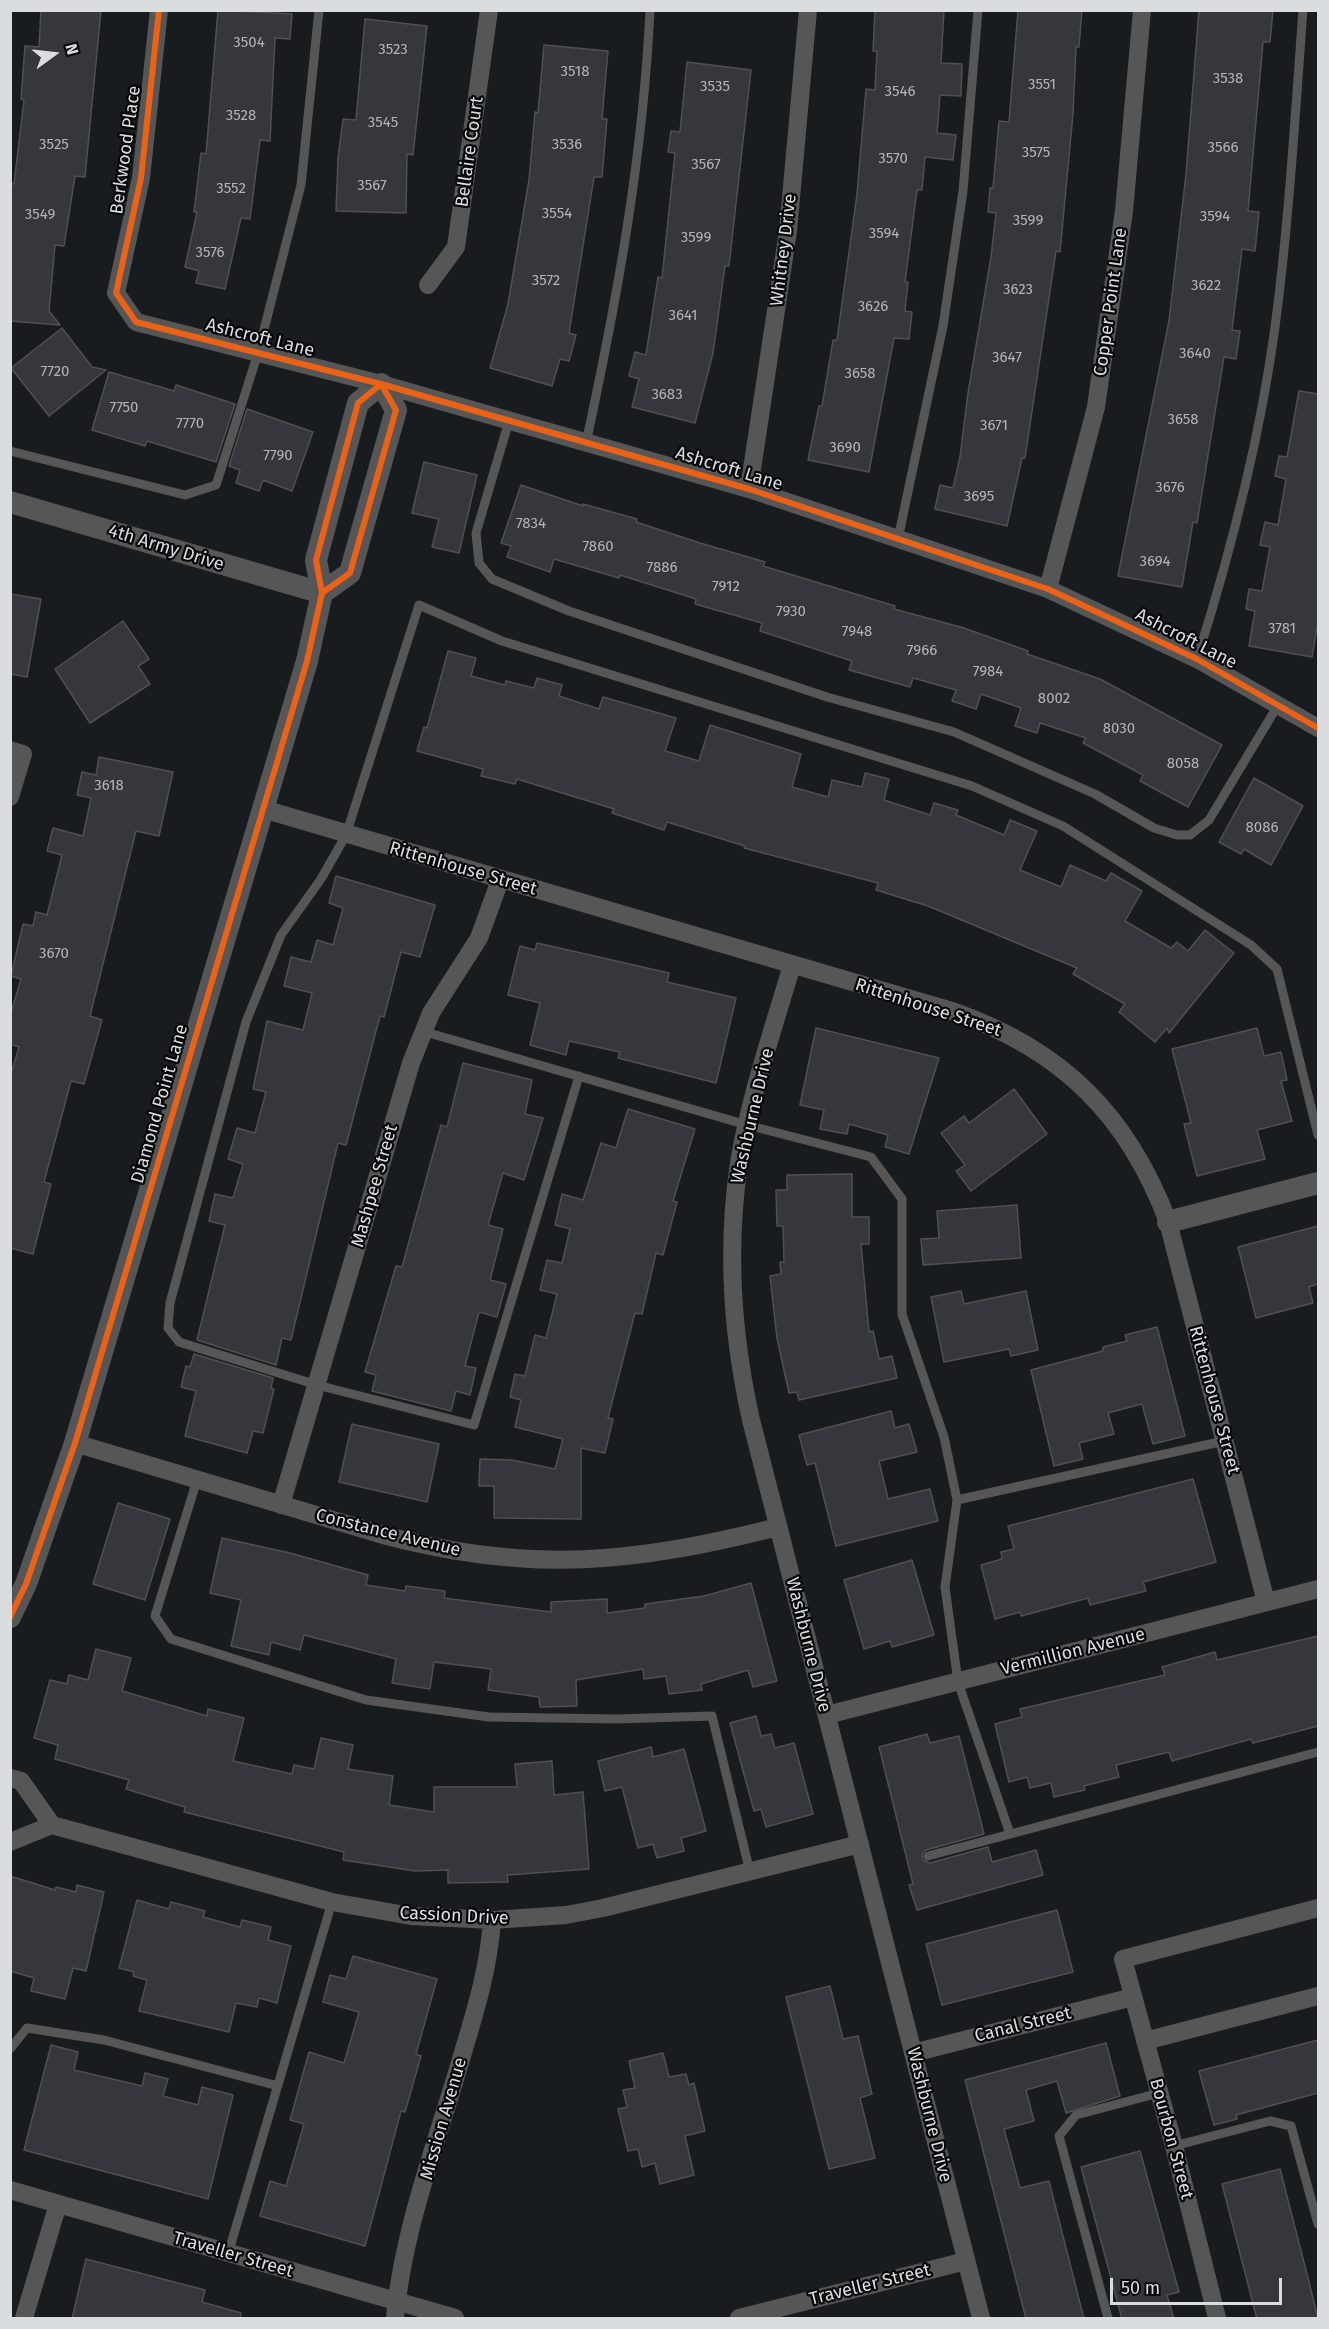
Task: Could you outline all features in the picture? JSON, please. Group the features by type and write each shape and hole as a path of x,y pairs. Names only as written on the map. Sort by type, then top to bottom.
{"street":[{"name":"Berkwood Place","path":"116,294 141,178 159,10"},
{"name":"Bellaire Court","path":"428,285 456,247 489,10"},
{"name":"Whitney Drive","path":"749,489 788,231 808,10"},
{"name":"Copper Point Lane","path":"1048,589 1096,407 1124,211 1142,10"},
{"name":"Ashcroft Lane","path":"116,294 136,322 381,384 749,489 1048,589 1197,659 1318,728"},
{"path":"322,593 350,573 396,410 381,384"},
{"name":"Diamond Point Lane","path":"10,1617 26,1584 75,1443 307,662 322,593 316,560 358,403 381,384"},
{"name":"4th Army Drive","path":"10,502 322,593"},
{"path":"10,797 17,752"},
{"name":"Rittenhouse Street","path":"263,809 955,1012 999,1029 1032,1047 1077,1081 1116,1122 1146,1169 1168,1222 1266,1602"},
{"name":"Mashpee Street","path":"281,1505 422,1031 479,938 500,880"},
{"name":"Washburne Drive","path":"792,965 747,1125 734,1207 733,1310 743,1384 981,2319"},
{"path":"1168,1222 1318,1183"},
{"name":"Constance Avenue","path":"75,1443 423,1545 479,1555 535,1561 600,1560 647,1556 778,1527"},
{"name":"Vermillion Avenue","path":"827,1715 1318,1589"},
{"path":"10,1778 21,1781 52,1825 10,1842"},
{"name":"Cassion Drive","path":"52,1825 332,1902 411,1916 492,1920 529,1918 603,1908 860,1844"},
{"name":"Bourbon Street","path":"1217,2319 1124,1959 1318,1908"},
{"name":"Mission Avenue","path":"395,2311 410,2235 482,1990 492,1920"},
{"name":"Canal Street","path":"913,2053 1134,1996"},
{"path":"1144,2041 1318,1996"},
{"name":"Traveller Street","path":"10,2190 228,2254 395,2311 455,2319"},
{"path":"22,2317 58,2204"},
{"name":"Traveller Street","path":"739,2319 966,2261"}],"lane":[{"path":"10,451 185,495 216,485 258,353 301,185 319,10"},
{"path":"586,443 628,231 644,119 650,10"},
{"path":"898,539 944,326 963,191 978,10"},
{"path":"1197,659 1221,584 1251,455 1274,329 1289,195 1304,10"},
{"path":"509,421 476,533 479,563 492,579 569,611 827,697 954,732 1095,794 1154,828 1177,835 1190,835 1209,820 1278,705"},
{"path":"579,1077 474,1425 317,1385 179,1342 168,1328 170,1303 246,1022 281,935 321,879 346,834 419,605 502,641 972,786 1063,826 1251,945 1277,969 1318,1135"},
{"path":"422,1031 747,1125 871,1157 902,1199 902,1314 944,1437 957,1500 945,1587 958,1682 1010,1834"},
{"path":"957,1500 1224,1441"},
{"path":"197,1480 155,1616 171,1639 366,1700 489,1717 617,1719 712,1716 750,1872"},
{"path":"927,1856 1318,1752"},
{"path":"228,2254 332,1902"},
{"path":"10,2049 27,2028 104,2040 278,2086"},
{"path":"1108,2319 1059,2136 1076,2115 1159,2093"},
{"path":"1174,2146 1270,2121 1292,2126 1318,2224"}],"building":[{"path":"41,10 101,10 85,177 75,176 64,246 55,245 49,311 60,325 10,321 10,183 14,184 24,100 21,99 25,46 39,47"},
{"path":"218,10 292,14 290,39 275,38 270,141 260,140 250,219 241,218 225,289 196,283 199,271 185,267 197,212 194,212 201,153 206,154"},
{"path":"875,10 944,10 941,63 962,64 961,96 940,95 937,133 956,135 953,160 925,157 922,190 917,190 905,282 908,282 905,311 912,312 909,339 894,338 869,472 808,460 819,406 822,406 833,340 837,340 857,194 866,89 875,90 877,51 873,51"},
{"path":"1018,10 1082,10 1079,47 1076,47 1073,114 1060,252 1056,251 1025,458 1022,458 1007,526 935,509 940,485 953,488 960,457 968,393 991,257 996,213 988,212 990,188 993,188 999,121 1009,122"},
{"path":"1199,10 1273,10 1270,42 1263,42 1248,211 1259,212 1255,251 1242,249 1232,330 1240,331 1236,359 1224,357 1197,523 1193,522 1182,587 1118,576 1169,321 1186,174"},
{"path":"365,19 427,26 413,155 407,154 406,213 336,211 338,158 343,119 356,120"},
{"path":"544,45 608,51 602,119 607,119 602,177 594,177 569,333 576,335 569,361 560,359 552,386 490,368 508,304 529,180"},
{"path":"687,62 751,70 729,266 725,266 713,353 695,423 632,407 639,379 629,376 635,352 646,355 658,277 662,278 675,153 668,152 671,131 680,132"},
{"path":"62,328 92,367 106,370 49,416 11,368"},
{"path":"109,372 174,391 176,385 235,404 216,462 147,441 145,446 92,430"},
{"path":"1299,391 1318,394 1318,621 1312,657 1249,646 1255,611 1246,609 1249,589 1262,591 1270,547 1260,545 1265,522 1278,525 1286,479 1275,476 1279,456 1287,457"},
{"path":"247,409 313,432 292,491 263,480 259,491 236,483 240,470 229,466"},
{"path":"424,462 477,475 459,553 432,547 439,519 412,513"},
{"path":"521,485 583,506 583,504 637,519 636,522 765,562 763,566 895,606 894,609 964,628 1028,651 1027,654 1100,679 1222,745 1188,807 1140,781 1143,775 1083,743 1086,738 1040,723 1037,733 1015,726 1021,708 981,694 976,709 952,701 956,690 913,678 910,687 849,670 852,661 760,631 762,623 695,604 696,599 620,575 619,578 554,559 550,572 507,557 511,546 501,543"},
{"path":"10,594 41,599 27,677 10,674"},
{"path":"123,621 149,659 138,666 150,684 90,723 55,669"},
{"path":"448,651 476,658 471,676 505,685 506,681 534,688 537,678 562,685 559,696 599,709 603,697 676,718 665,751 699,761 710,725 801,754 792,787 828,797 832,780 862,787 865,773 889,779 884,800 930,815 934,803 958,810 956,815 1004,835 1010,820 1037,831 1020,870 1061,887 1070,865 1106,881 1111,873 1142,891 1125,921 1171,948 1177,942 1188,951 1205,930 1234,953 1169,1033 1167,1028 1155,1042 1119,1012 1125,1004 1073,974 1077,968 928,906 876,890 878,883 744,848 745,846 667,822 664,830 612,813 614,809 517,779 515,784 481,776 483,769 417,751 424,727 427,728"},
{"path":"99,757 173,772 159,836 136,831 90,1016 102,1020 84,1084 71,1081 44,1182 51,1184 33,1254 10,1248 10,1077 19,1047 10,1044 10,1016 21,979 11,976 23,924 33,926 36,912 47,915 62,855 47,851 53,828 83,836 91,798 77,795 82,772 96,775"},
{"path":"1254,778 1303,806 1271,865 1244,849 1241,854 1219,842"},
{"path":"336,876 435,905 420,957 401,952 384,1017 380,1016 346,1145 338,1143 291,1340 282,1338 276,1365 197,1340 225,1225 209,1221 215,1194 233,1198 243,1164 228,1159 237,1128 255,1133 266,1092 253,1089 267,1021 303,1030 312,993 284,986 291,957 311,962 317,940 333,945 343,908 329,903"},
{"path":"537,943 669,973 667,982 736,998 716,1083 618,1058 620,1052 569,1041 566,1055 530,1045 540,1003 508,995 520,946 535,950"},
{"path":"816,1028 939,1058 909,1154 885,1147 888,1135 849,1124 847,1134 820,1129 824,1110 800,1105"},
{"path":"1257,1028 1264,1056 1281,1052 1287,1080 1281,1081 1292,1121 1257,1130 1265,1159 1197,1176 1184,1124 1191,1123 1172,1049"},
{"path":"463,1063 532,1080 525,1114 543,1118 524,1180 503,1173 488,1225 503,1229 490,1280 506,1284 497,1317 479,1312 465,1366 476,1368 470,1395 456,1391 451,1411 372,1391 376,1375 365,1372 396,1266 402,1267 441,1125 447,1127"},
{"path":"1014,1089 1047,1134 971,1191 956,1171 965,1165 941,1133 964,1116 969,1123"},
{"path":"628,1109 695,1129 673,1201 677,1202 663,1255 656,1253 642,1314 635,1313 608,1418 613,1419 605,1453 581,1448 581,1519 494,1518 494,1486 479,1486 480,1459 512,1460 555,1469 563,1439 515,1427 521,1400 510,1397 515,1374 525,1376 535,1335 546,1338 557,1294 540,1290 547,1260 562,1263 570,1229 555,1225 562,1194 583,1200 601,1143 616,1148"},
{"path":"852,1174 852,1217 869,1217 869,1244 861,1244 869,1332 873,1331 879,1359 892,1356 897,1378 799,1400 797,1392 789,1393 777,1338 770,1276 781,1274 780,1262 784,1262 783,1226 777,1226 776,1190 787,1190 787,1175"},
{"path":"1017,1205 1021,1258 923,1265 921,1239 939,1238 937,1211"},
{"path":"1318,1226 1318,1284 1309,1287 1313,1303 1256,1318 1238,1247"},
{"path":"961,1291 964,1304 1026,1291 1038,1350 1011,1356 1009,1349 944,1362 931,1297"},
{"path":"1157,1327 1185,1436 1153,1444 1142,1404 1108,1413 1114,1434 1079,1443 1083,1459 1054,1466 1031,1370 1103,1351 1103,1347 1127,1341 1125,1335"},
{"path":"194,1354 273,1378 271,1388 274,1389 263,1433 253,1431 247,1453 185,1436 196,1391 181,1387 186,1366 190,1367"},
{"path":"891,1411 895,1428 909,1424 917,1452 879,1461 888,1499 930,1489 938,1521 836,1546 815,1463 807,1465 799,1435"},
{"path":"352,1424 439,1444 427,1502 339,1482"},
{"path":"1193,1479 1216,1562 1143,1582 1146,1591 1090,1605 1088,1598 1021,1616 1020,1612 995,1619 981,1565 1002,1559 1001,1552 1014,1549 1008,1526"},
{"path":"118,1503 170,1519 145,1600 93,1584"},
{"path":"222,1538 290,1553 368,1575 366,1585 405,1591 406,1586 445,1591 444,1598 551,1612 551,1602 607,1599 607,1613 645,1608 645,1604 704,1596 751,1583 777,1681 753,1687 748,1670 701,1684 702,1690 669,1694 666,1676 644,1679 643,1669 576,1680 577,1706 540,1707 539,1697 488,1690 491,1669 434,1662 430,1689 392,1683 396,1659 304,1635 300,1650 271,1642 269,1655 231,1646 241,1600 210,1593"},
{"path":"912,1560 934,1635 892,1647 890,1641 864,1649 844,1580"},
{"path":"1318,1636 1318,1726 1253,1743 1251,1739 1172,1761 1169,1752 1116,1765 1119,1777 1084,1786 1085,1790 1054,1797 1051,1783 1030,1788 1027,1777 1009,1782 995,1724 1022,1717 1020,1709 1165,1675 1162,1667 1215,1652 1217,1660"},
{"path":"96,1649 131,1658 122,1691 207,1716 208,1709 244,1718 233,1761 292,1774 294,1765 314,1769 321,1738 353,1745 348,1769 393,1776 389,1805 434,1812 434,1787 517,1787 515,1764 552,1761 554,1795 583,1792 589,1869 507,1875 508,1882 448,1883 448,1870 415,1871 343,1860 344,1852 184,1812 185,1807 126,1789 129,1780 55,1759 58,1745 34,1738 50,1680 67,1684 69,1675 88,1680"},
{"path":"756,1716 761,1736 771,1734 775,1748 794,1743 813,1814 766,1827 761,1809 754,1811 730,1723"},
{"path":"927,1734 930,1743 959,1736 984,1834 926,1850 922,1854 923,1860 930,1863 988,1847 992,1862 1036,1850 1043,1875 917,1910 909,1885 913,1884 879,1747"},
{"path":"651,1747 653,1757 684,1749 706,1831 681,1838 684,1851 657,1858 653,1844 638,1848 622,1787 605,1791 598,1761"},
{"path":"10,1876 55,1890 56,1887 76,1892 77,1885 104,1892 86,1971 73,1968 65,1999 31,1991 34,1978 10,1971"},
{"path":"137,1900 169,1909 171,1902 205,1911 203,1917 240,1927 242,1920 271,1927 268,1940 291,1946 277,2003 259,1998 257,2007 236,2003 229,2032 139,2011 147,1980 133,1976 134,1972 119,1968"},
{"path":"1057,1910 1073,1972 942,2005 926,1944"},
{"path":"353,1956 437,1979 416,2054 421,2056 405,2112 401,2111 365,2246 260,2216 270,2181 286,2186 304,2124 290,2120 309,2052 344,2063 359,2012 323,2002 330,1975 346,1979"},
{"path":"830,1986 843,2039 858,2036 872,2094 860,2098 875,2158 829,2169 786,1997"},
{"path":"1318,2040 1318,2093 1236,2115 1237,2119 1214,2125 1199,2071"},
{"path":"1106,2043 1120,2096 1066,2113 1057,2081 1026,2090 1034,2121 1004,2129 1020,2188 1049,2181 1084,2319 1026,2319 965,2080"},
{"path":"51,2045 78,2052 74,2070 142,2086 145,2073 168,2079 163,2096 198,2105 202,2087 233,2095 208,2199 24,2150"},
{"path":"663,2053 669,2077 686,2074 689,2085 694,2083 705,2131 685,2136 694,2175 660,2184 655,2163 642,2167 638,2149 628,2151 618,2109 627,2107 623,2090 635,2088 629,2061"},
{"path":"1140,2151 1179,2292 1167,2295 1174,2319 1122,2319 1081,2167"},
{"path":"1280,2169 1318,2319 1257,2319 1222,2184"},
{"path":"86,2259 205,2290 202,2302 241,2313 240,2319 72,2319"}],"cycle path":[{"path":"159,10 141,178 116,293 136,322 381,384 749,489 1048,589 1197,659 1318,728"},
{"path":"10,1617 26,1584 75,1443 307,661 322,593 316,560 358,403 381,384 396,410 350,573 322,593"}]}
